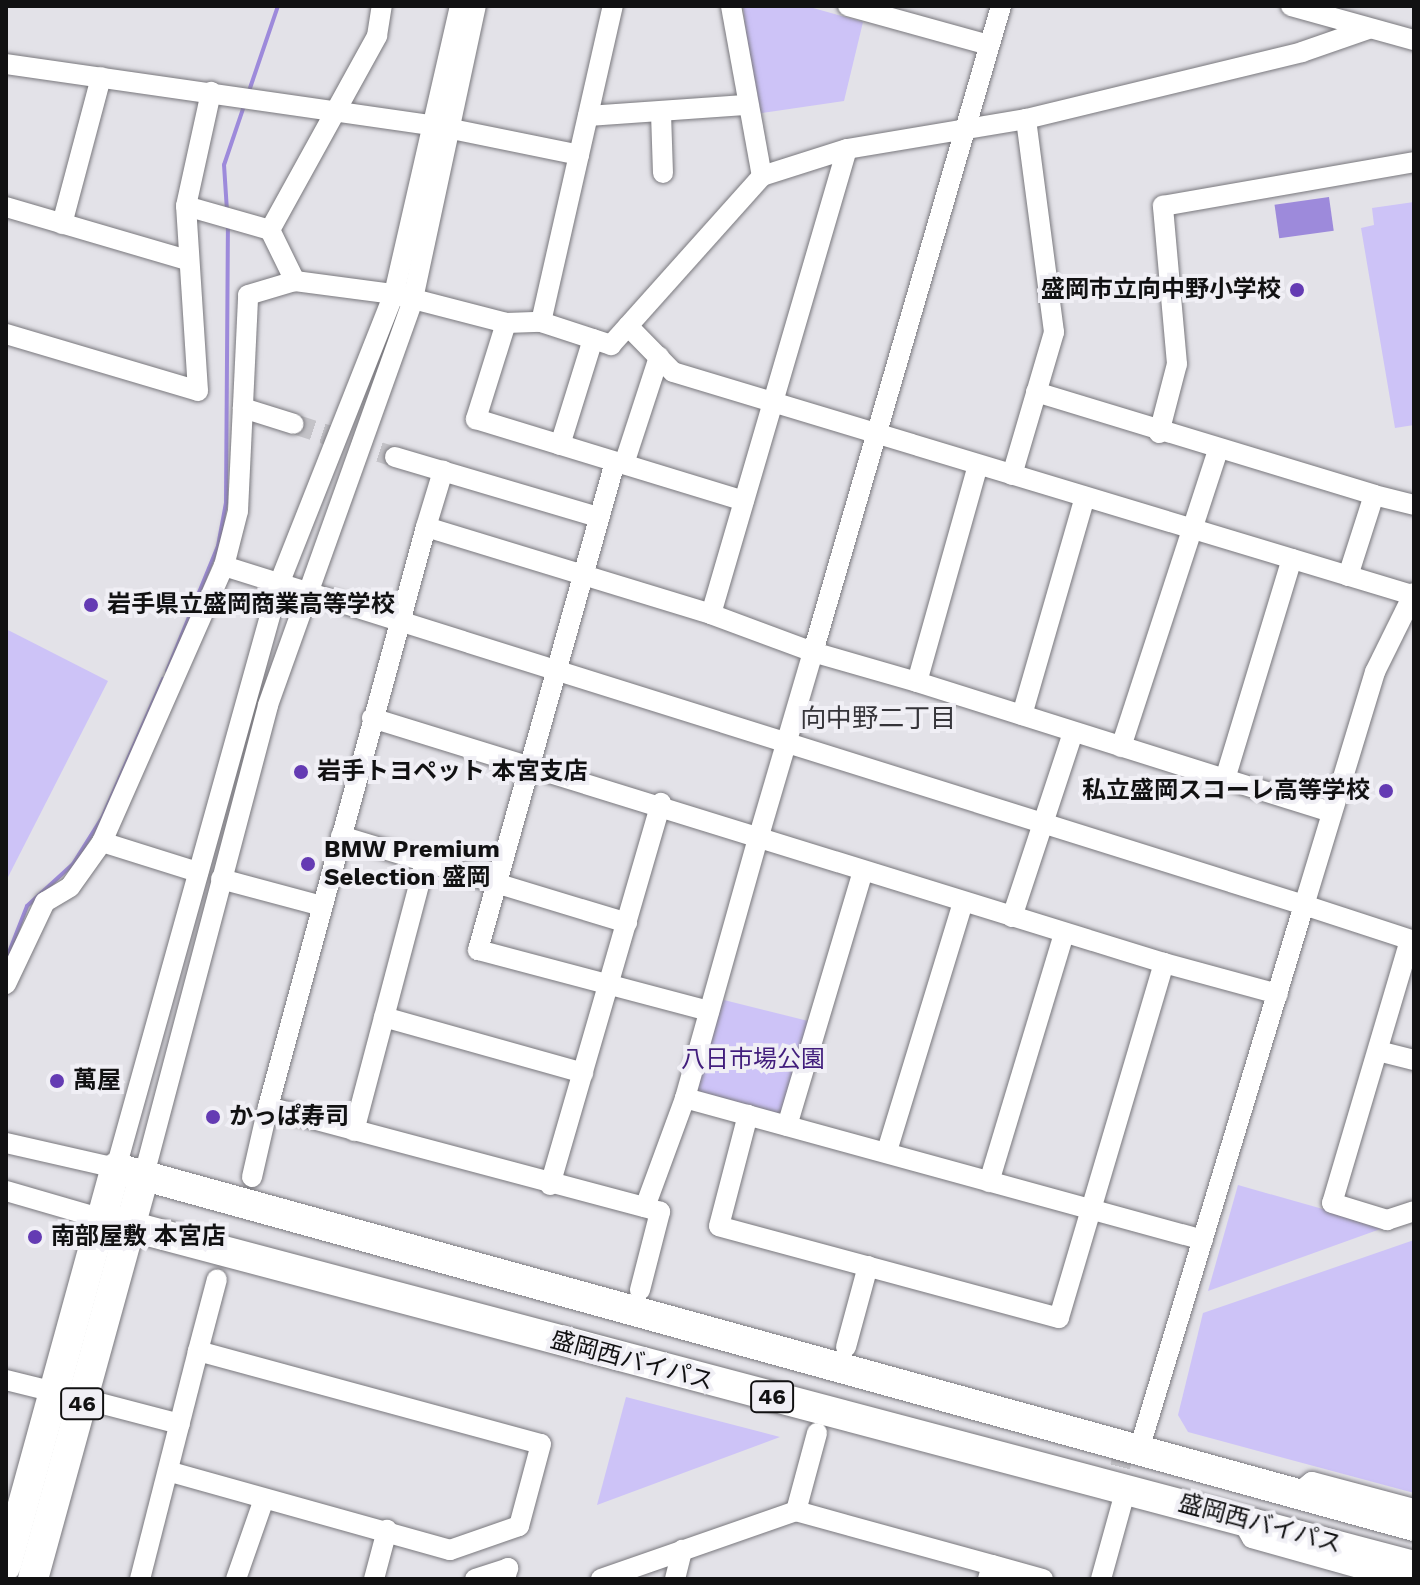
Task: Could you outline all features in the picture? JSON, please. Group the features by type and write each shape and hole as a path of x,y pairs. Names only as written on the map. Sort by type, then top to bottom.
{"highway":[{"name":"46","path":"33,1579 70,1396 130,1171"},
{"name":"盛岡西バイパス","path":"130,1171 1138,1453 1414,1526"},
{"name":"盛岡西バイパス","path":"116,1224 1414,1566"},
{"name":"46","path":"6,1566 70,1396"}],"street":[{"path":"270,230 377,36 382,6"},
{"path":"446,128 460,6"},
{"path":"130,1171 221,879 303,591 404,296 476,6"},
{"path":"541,322 613,6"},
{"path":"731,6 745,105 762,176"},
{"path":"848,6 989,45"},
{"path":"645,1207 685,1098 1001,6"},
{"path":"1291,6 1332,12 1368,29 1414,40"},
{"path":"6,984 45,902 70,887 102,842 224,566 238,511 248,295 295,281 404,296 506,323 541,322 611,345 762,176 847,149 967,123 1026,119 1368,29"},
{"path":"6,64 335,110 446,128 579,155"},
{"path":"62,224 101,77"},
{"path":"6,334 198,391 187,260 186,206 211,92"},
{"path":"588,116 745,105"},
{"path":"661,113 663,173"},
{"path":"1012,475 1054,332 1026,119"},
{"path":"711,614 847,149"},
{"path":"1159,433 1177,364 1163,206 1414,162"},
{"path":"186,206 270,230 295,281"},
{"path":"6,207 187,260"},
{"path":"130,1171 198,872 279,584 404,296"},
{"path":"506,323 476,419 744,501"},
{"path":"628,326 673,372 1413,594 1375,672 1138,1453"},
{"path":"560,445 593,339"},
{"path":"659,357 598,517 478,950 709,1011"},
{"path":"1036,392 1159,433 1414,505"},
{"path":"243,408 294,424"},
{"path":"1121,747 1218,450"},
{"path":"395,457 598,517"},
{"path":"917,682 978,465"},
{"path":"252,1177 397,620 443,471"},
{"path":"1348,576 1374,495"},
{"path":"1022,715 1085,497"},
{"path":"426,527 582,573 711,614 813,652 1331,812"},
{"path":"1225,779 1292,559"},
{"path":"224,566 1412,940 1332,1203 1387,1220 1414,1211"},
{"path":"372,718 661,803 758,839 1064,933 1278,994"},
{"path":"1012,917 1073,733"},
{"path":"550,1185 661,803"},
{"path":"341,836 627,923"},
{"path":"102,842 198,872"},
{"path":"354,1131 425,862"},
{"path":"787,1126 863,871"},
{"path":"221,879 322,906"},
{"path":"887,1151 963,902"},
{"path":"989,1182 1064,933"},
{"path":"748,1115 719,1226 1059,1318 1164,963"},
{"path":"384,1017 583,1073"},
{"path":"1378,1051 1414,1060"},
{"path":"685,1098 1203,1240"},
{"path":"268,1107 660,1212 640,1290"},
{"path":"6,1143 130,1171"},
{"path":"6,1191 116,1224"},
{"path":"846,1347 868,1266"},
{"path":"140,1579 217,1279"},
{"path":"168,1471 450,1550 519,1526 541,1444 198,1351"},
{"path":"6,1380 180,1424"},
{"path":"796,1511 817,1433"},
{"path":"1297,1494 1312,1482 1414,1509"},
{"path":"1101,1579 1126,1489"},
{"path":"236,1579 264,1499"},
{"path":"601,1579 796,1511 990,1572 1043,1579"},
{"path":"1240,1518 1252,1538 1398,1579"},
{"path":"374,1579 387,1530"},
{"path":"675,1579 682,1550"},
{"path":"475,1579 508,1568 505,1579"}],"green space":[{"path":"743,6 806,6 863,22 844,101 755,114"},
{"path":"1414,202 1414,425 1395,428 1361,228 1374,225 1372,208"},
{"path":"6,629 108,681 6,881"},
{"name":"八日市場公園","path":"720,999 813,1022 789,1119 696,1096"},
{"path":"1238,1185 1386,1227 1208,1291"},
{"path":"1414,1240 1414,1493 1188,1432 1178,1415 1203,1313"},
{"path":"626,1397 780,1437 597,1505"}],"shaded area":[{"path":"1329,197 1334,231 1279,238 1275,205"}],"waterway":[{"path":"249,91 278,6"},
{"path":"227,211 224,165 245,103"},
{"path":"167,671 218,546 226,503 228,224"},
{"path":"6,960 27,906 73,864 102,818 163,679"}],"tunnel":[{"path":"294,424 395,457"},
{"path":"1113,1496 1129,1431"}],"place":[{"name":"盛岡市立向中野小学校","path":"1297,290"},
{"name":"岩手県立盛岡商業高等学校","path":"91,605"},
{"name":"岩手トヨペット 本宮支店","path":"301,772"},
{"name":"私立盛岡スコーレ高等学校","path":"1386,791"},
{"name":"BMW Premium Selection 盛岡","path":"308,864"},
{"name":"萬屋","path":"57,1081"},
{"name":"かっぱ寿司","path":"213,1117"},
{"name":"南部屋敷 本宮店","path":"35,1237"}],"district":[{"name":"向中野二丁目","path":"878,719"}]}
